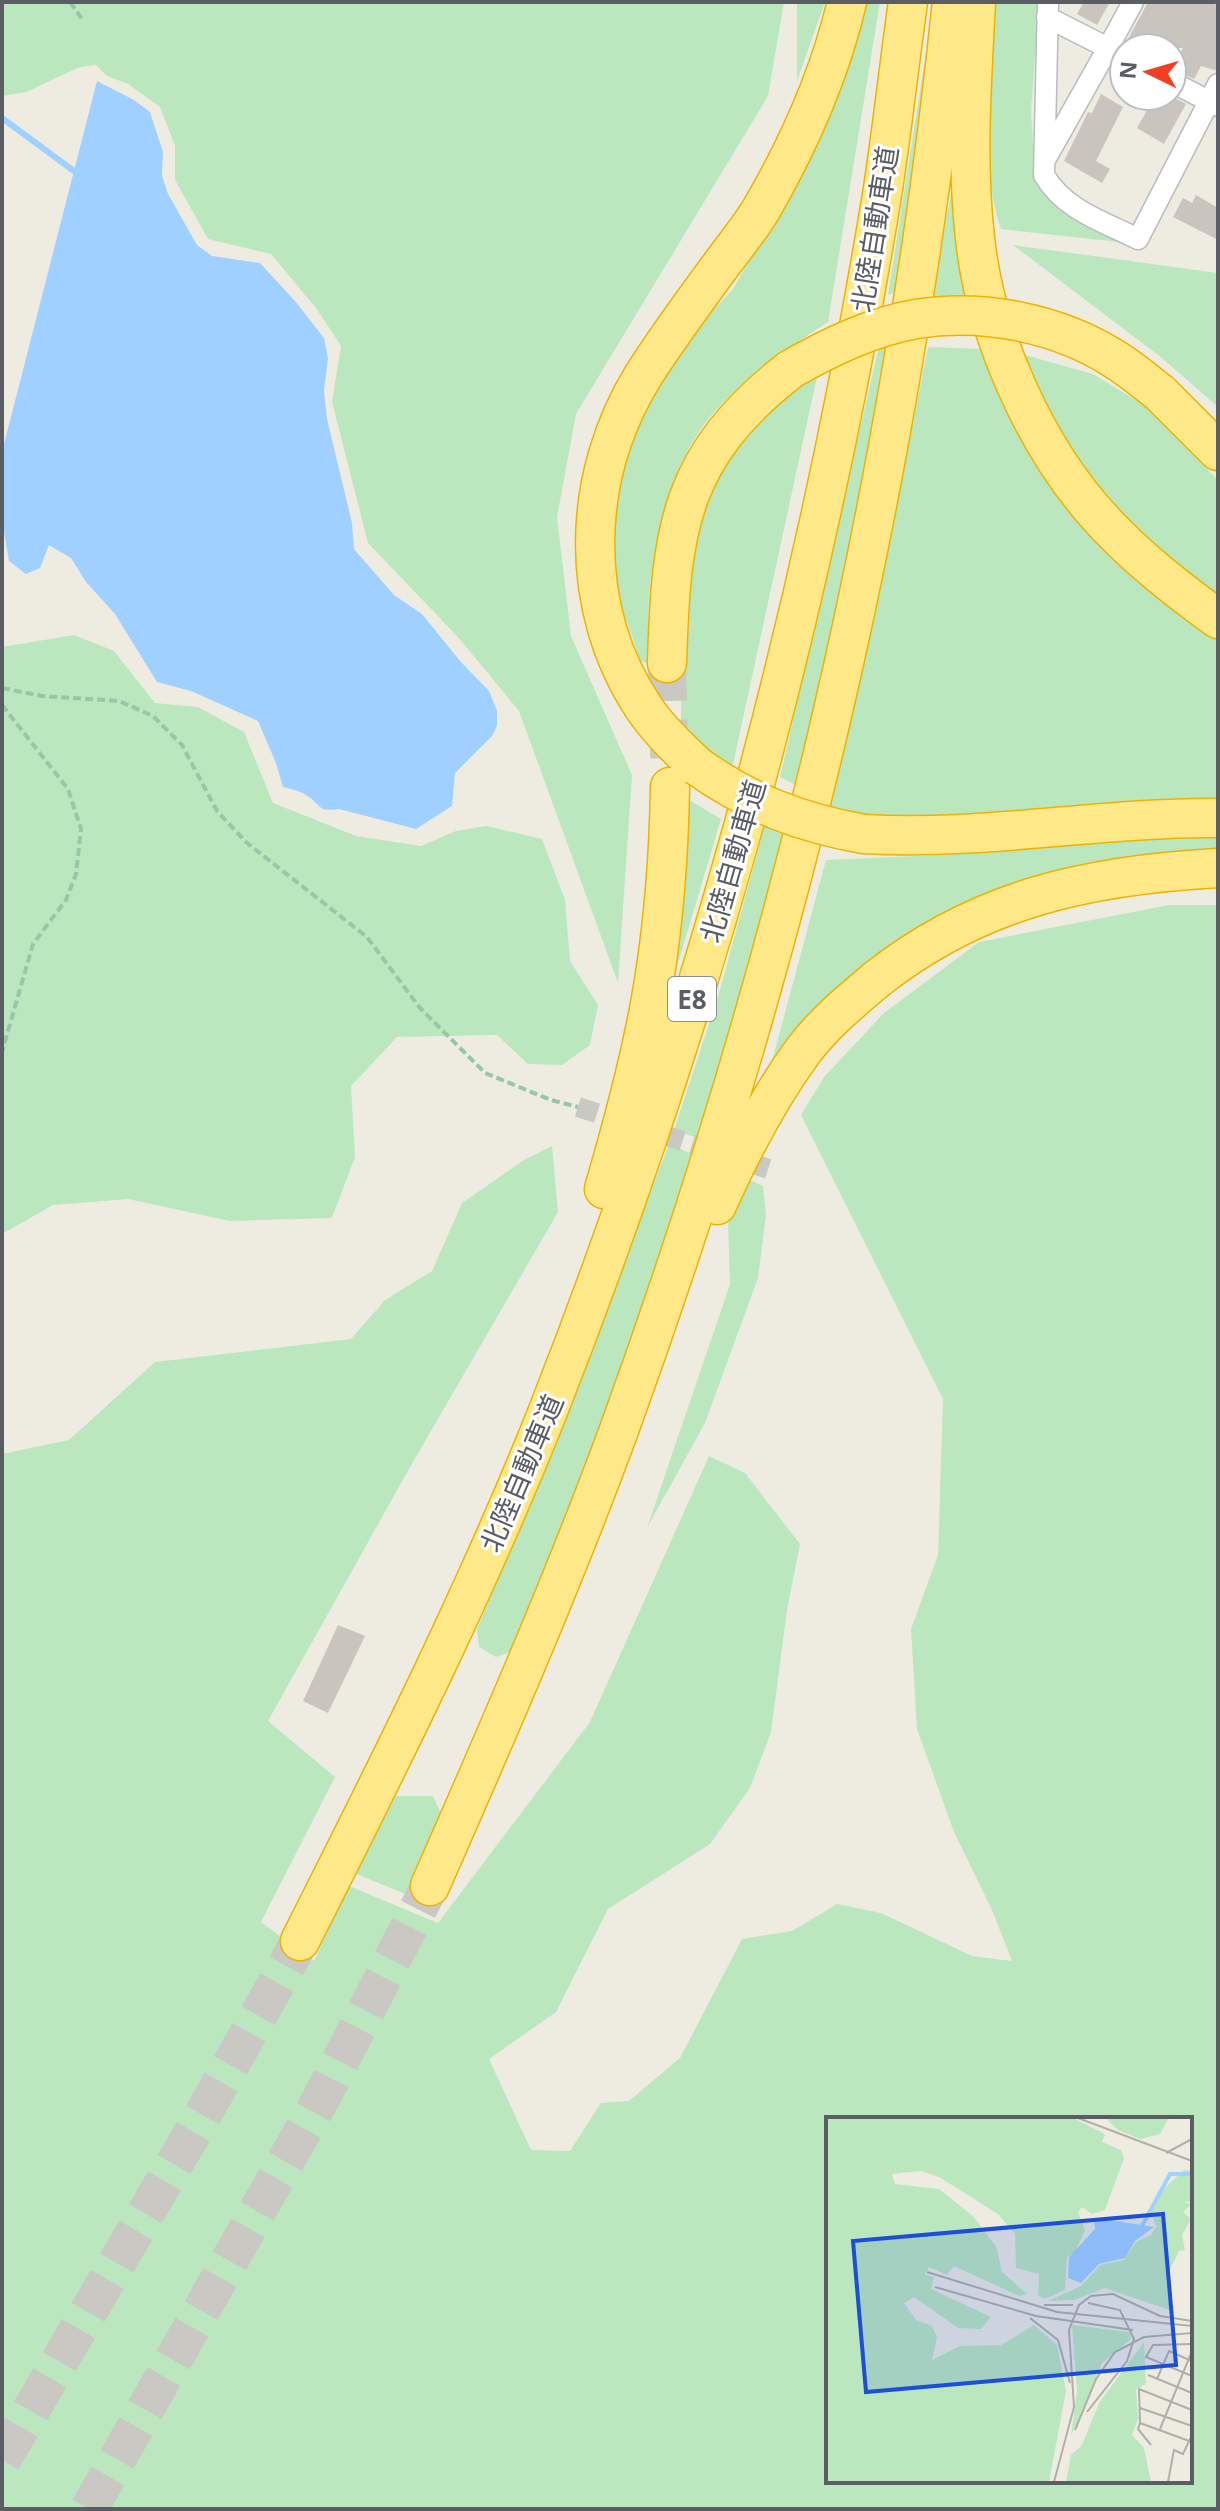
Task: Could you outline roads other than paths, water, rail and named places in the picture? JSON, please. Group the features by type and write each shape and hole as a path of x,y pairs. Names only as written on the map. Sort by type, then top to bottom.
{"highway":[{"path":"479,1571 584,1261 636,1071 654,982 683,776 673,743 644,708 624,672 608,633 594,545 596,501 605,460 620,420 642,378 669,335 761,211 818,95 847,2"},
{"name":"北陸自動車道","path":"300,1941 388,1768 479,1571 547,1413 610,1242 701,970 744,822 808,572 846,393 882,193 908,2"},
{"name":"北陸自動車道","path":"430,1886 494,1742 618,1433 676,1267 730,1095 787,891 838,688 881,485 917,268 952,2"},
{"path":"976,2 971,123 974,224 984,291 1000,345 1046,443 1101,519 1137,556 1218,619"},
{"path":"667,663 669,583 674,548 682,517 705,459 722,433 763,391 791,369 831,346 875,329 916,319 988,317 1028,322 1074,338 1115,359 1160,393 1218,451"},
{"path":"683,776 725,786 790,817 827,828 864,834 963,835 1114,820 1218,818"},
{"path":"494,1742 536,1666 631,1433 713,1213 743,1146 804,1049 845,1006 891,968 939,935 992,911 1049,891 1165,871 1218,868"}],"street":[{"path":"1123,32 1133,2"},
{"path":"1048,10 1108,47"},
{"path":"1048,10 1044,175 1070,206 1138,239 1215,97 1188,88"},
{"path":"1044,161 1108,64"}],"water":[{"path":"97,81 150,112 163,152 162,176 168,194 197,245 212,256 260,263 324,338 328,358 324,391 327,419 352,523 354,549 394,595 422,614 489,691 497,711 497,726 492,736 455,773 452,806 416,829 339,809 324,809 303,793 283,787 258,721 191,691 157,682 115,614 86,582 71,558 49,545 40,568 26,574 9,561 2,520 2,452"}],"waterway":[{"path":"2,118 78,174"}],"tunnel":[{"path":"667,663 670,787"},
{"path":"578,1107 772,1170"},
{"path":"89,2509 323,2095 430,1886"},
{"path":"2,2460 300,1941"}]}
